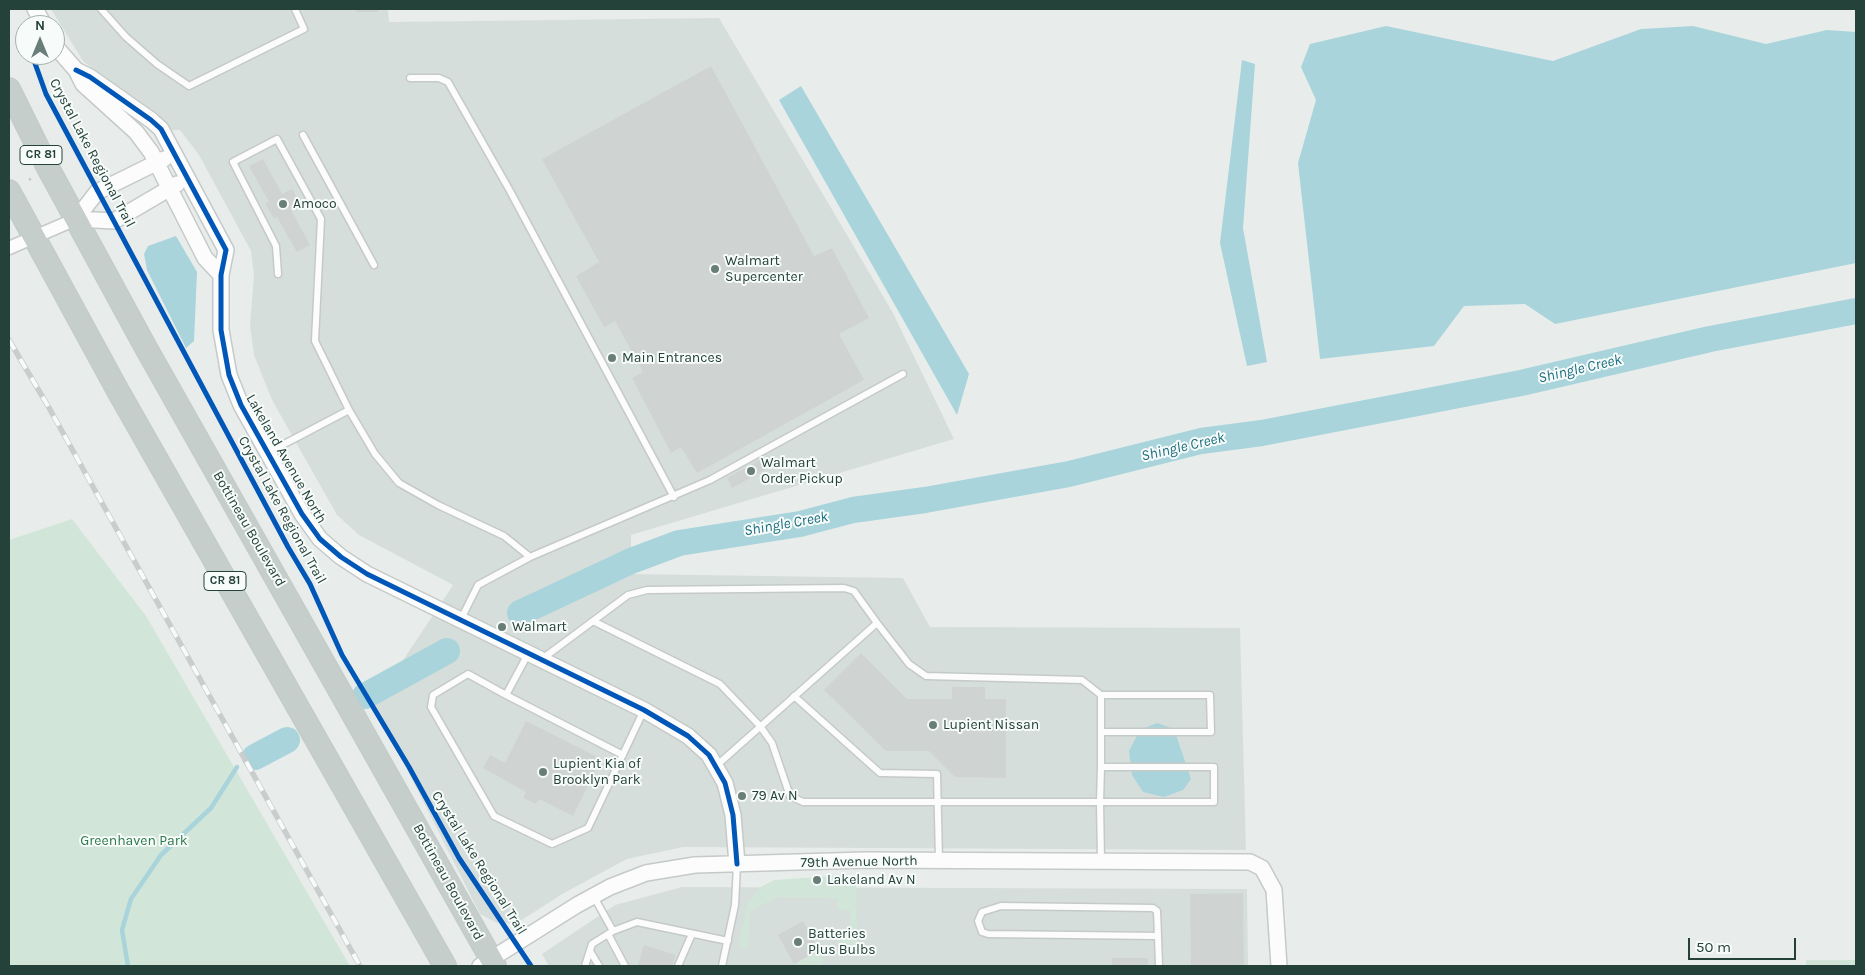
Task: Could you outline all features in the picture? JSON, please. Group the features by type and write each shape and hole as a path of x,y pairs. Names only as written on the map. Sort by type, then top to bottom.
{"highway":[{"name":"Bottineau Boulevard","path":"9,89 76,219 151,357 489,964"},
{"name":"CR 81","path":"9,191 33,238 445,966"}],"street":[{"name":"Lakeland Avenue North","path":"65,57 76,70 83,84 136,132 156,163 205,258 221,274"},
{"name":"Lakeland Avenue North","path":"76,70 90,77 161,129 188,178 226,250 221,274 221,330 229,375 241,405 302,514 327,545 367,574 644,710 688,736 709,755 721,773 730,800 736,864"},
{"path":"76,219 97,192 175,155"},
{"path":"9,248 76,219 114,221 188,178"},
{"name":"79th Avenue North","path":"489,964 593,896 610,887 646,873 696,865 865,860 1236,860 1250,862 1262,868 1274,890 1279,966"}],"lane":[{"path":"101,9 126,37 157,64 189,86 304,29 295,9"},
{"path":"410,78 439,78 448,82 510,192 674,497"},
{"path":"302,135 374,266"},
{"path":"278,274 276,246 232,162 277,139 321,219 314,341 349,410 375,454 399,483 438,505 504,536 530,557"},
{"path":"460,620 478,585 530,557 674,497 903,374"},
{"path":"268,453 349,410"},
{"path":"506,695 535,657 593,621 628,595 647,590 844,588 854,591 909,664 926,676 1082,680 1101,695 1210,696 1211,732 1101,732"},
{"path":"593,621 720,684 760,726 772,744 790,796 803,802 1214,802 1214,767 1101,767"},
{"path":"716,766 877,623"},
{"path":"623,755 468,674 434,695 431,707 494,816 552,844 588,828 623,755 644,710"},
{"path":"1101,695 1101,860"},
{"path":"794,696 880,773 937,774 939,861"},
{"path":"722,966 734,904 736,864"},
{"path":"593,896 625,966"},
{"path":"1158,936 988,934 982,932 978,921 982,912 1001,906 1153,908 1157,910 1158,936 1159,966"},
{"path":"585,966 592,944 611,933 643,922 728,941"},
{"path":"678,966 692,934"},
{"path":"590,951 598,966"}],"shaded area":[{"path":"51,9 388,9 389,22 719,18 893,313 954,439 631,535 631,574 903,578 930,627 1240,628 1246,850 683,847 627,859 564,893 517,923 497,923 480,914 374,704 453,585 359,535 337,515 272,400 254,355 250,326 254,275 251,251 199,155 180,130 171,130 83,61 65,32 65,15 55,15"},
{"path":"682,887 1247,889 1248,966 549,966 542,954 615,905"}],"green space":[{"name":"Greenhaven Park","path":"72,519 146,616 350,966 9,966 9,540"},
{"path":"846,875 853,877 856,884 857,942 853,947 842,947 838,943 839,937 850,936 850,910 838,910 837,898 777,897 750,911 748,946 742,948 739,944 748,902 762,886 774,880"},
{"path":"823,950 823,966 790,966"},
{"path":"1806,960 1856,960 1856,966 1806,966"}],"water":[{"path":"1386,26 1553,61 1641,29 1693,26 1766,44 1827,30 1856,32 1856,263 1555,324 1525,304 1464,306 1434,346 1320,359 1298,163 1316,100 1301,67 1310,44"},
{"path":"1242,60 1255,64 1243,228 1267,362 1247,366 1220,243"},
{"path":"801,86 969,374 957,415 779,100"},
{"path":"176,236 197,272 194,341 186,348 147,270 144,254 148,246"},
{"path":"1157,723 1174,729 1191,779 1183,790 1164,797 1143,792 1132,775 1129,751 1140,730"}],"building":[{"path":"356,9 378,9 378,12 356,12"},
{"name":"Walmart Supercenter","path":"711,66 814,256 832,248 869,318 839,334 864,380 697,473 681,447 671,453 632,378 643,372 615,321 604,327 576,276 599,262 542,159"},
{"name":"Amoco","path":"263,159 282,194 292,189 301,205 291,210 310,245 297,252 277,217 274,219 265,203 269,202 249,166"},
{"name":"Walmart Order Pickup","path":"769,455 774,465 732,488 727,478"},
{"name":"Lupient Nissan","path":"861,653 907,699 952,699 952,687 985,687 985,699 1006,699 1006,778 955,777 929,751 886,751 824,690"},
{"name":"Lupient Kia of Brooklyn Park","path":"526,721 601,759 573,816 539,799 536,804 523,798 526,792 483,768 490,755 505,763"},
{"path":"1243,893 1244,966 1191,966 1190,894"},
{"name":"Batteries Plus Bulbs","path":"803,921 819,950 794,964 778,935"},
{"path":"644,945 676,955 672,966 638,966"},
{"path":"1112,958 1148,958 1148,966 1112,966"}],"waterway":[{"name":"Shingle Creek","path":"520,613 631,561 679,543 800,524 853,510 925,500 1069,474 1201,441 1262,433 1521,383 1710,339 1856,311"},
{"name":"Shingle Creek","path":"365,696 447,651"},
{"name":"Shingle Creek","path":"255,757 287,740"},
{"name":"Shingle Creek","path":"128,966 122,930 131,899 161,855 211,808 237,767"}],"railway":[{"path":"9,340 48,406 360,966"}],"cycle path":[{"name":"Crystal Lake Regional Trail","path":"36,65 46,94 288,547 310,584 342,655 409,767 459,858 531,966"},
{"name":"Crystal Lake Regional Trail","path":"76,70 90,77 161,129 226,250 221,275 221,330 229,375 241,405 302,514 320,539 341,557 367,574 644,710 688,736 709,755 725,783 733,815 737,864"}],"place":[{"name":"Amoco","path":"283,204"},
{"name":"Walmart Supercenter","path":"715,269"},
{"name":"Main Entrances","path":"612,358"},
{"name":"Walmart Order Pickup","path":"751,471"},
{"name":"Walmart","path":"502,627"},
{"name":"Lupient Nissan","path":"933,725"},
{"name":"Lupient Kia of Brooklyn Park","path":"543,772"},
{"name":"79 Av N","path":"742,796"},
{"name":"Lakeland Av N","path":"817,880"},
{"name":"Batteries Plus Bulbs","path":"798,942"}]}
